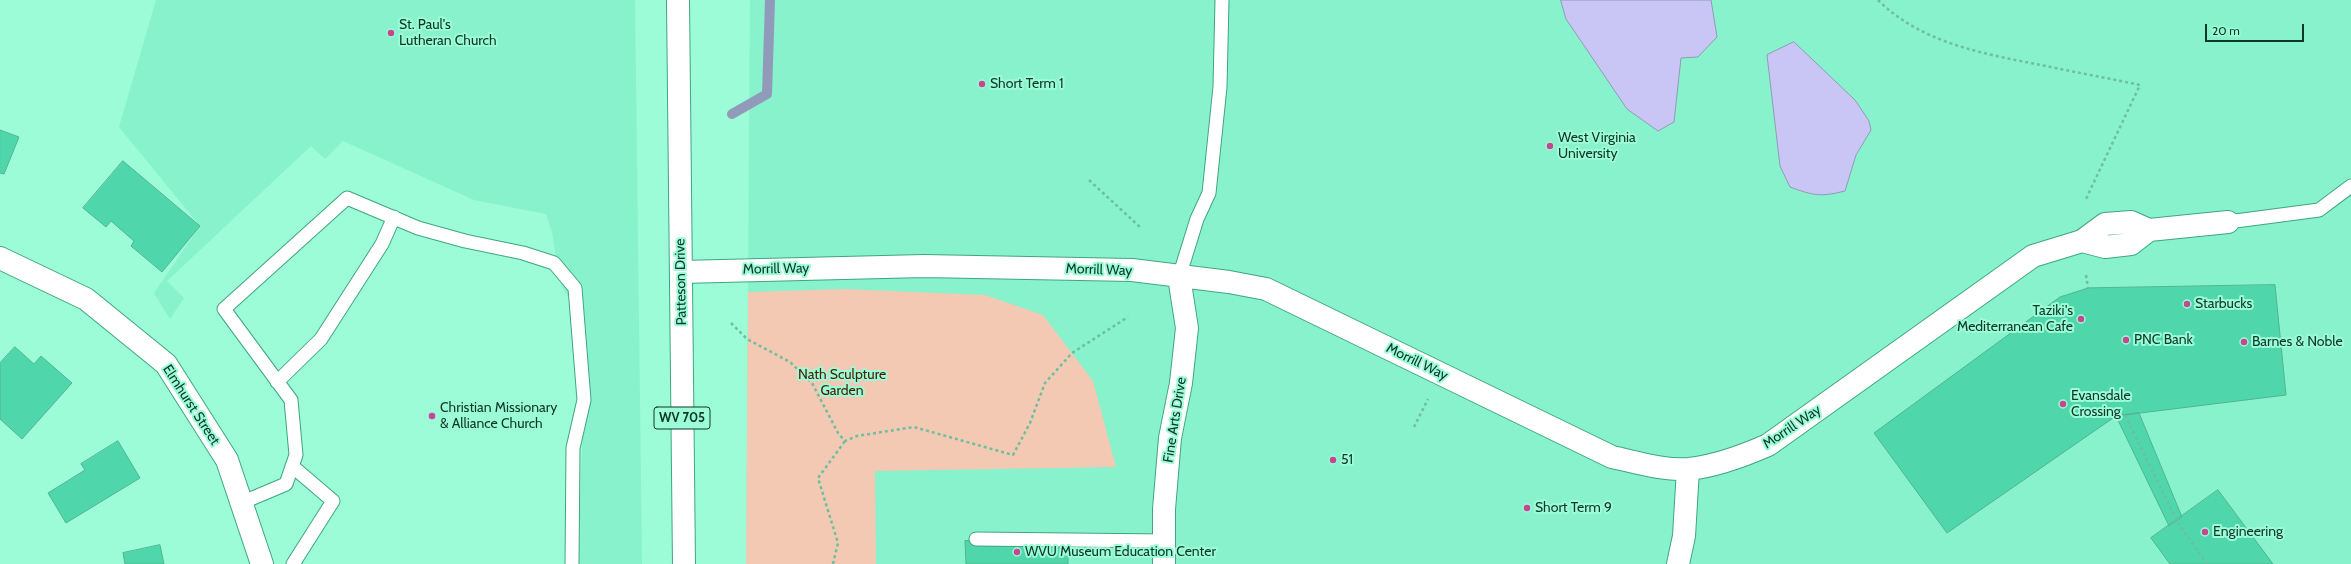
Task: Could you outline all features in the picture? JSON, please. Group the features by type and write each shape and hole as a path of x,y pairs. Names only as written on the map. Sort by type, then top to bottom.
{"street":[{"name":"Patteson Drive","path":"678,0 684,564"},
{"name":"Morrill Way","path":"681,272 924,266 1132,270 1229,282 1266,289 1612,457 1665,468 1688,469 1734,460 1768,445 2033,256 2082,241 2105,246 2132,244 2149,230 2228,222"},
{"name":"Elmhurst Street","path":"0,258 86,299 166,364 227,460 262,564"},
{"name":"Fine Arts Drive","path":"1164,564 1164,509 1170,438 1181,383 1187,328 1180,277"},
{"path":"1678,564 1684,536 1688,469"}],"lane":[{"path":"1180,277 1197,219 1209,193 1220,88 1222,0"},
{"path":"2228,222 2319,210 2351,186"},
{"path":"241,503 286,484 296,455 291,400 224,309 347,198 418,228 465,241 522,253 554,263 575,288 584,400 573,448 572,564"},
{"path":"278,382 321,339 382,244 394,217"},
{"path":"292,466 333,501 293,564"},
{"path":"976,539 1165,541"}],"path":[{"path":"1878,0 1891,13 1925,33 1980,53 2140,85 2082,209"},
{"path":"1089,180 1141,228"},
{"path":"2086,275 2088,288"},
{"path":"833,564 838,543 818,478 845,441 857,436 914,427 1013,454 1030,423 1045,383 1072,353 1128,318"},
{"path":"731,323 747,339 790,362 812,383 838,432 845,441"},
{"path":"1414,427 1429,397"},
{"path":"2125,415 2178,523 2207,564"}],"shaded area":[{"path":"156,0 635,0 642,564 577,564 584,405 588,375 587,348 578,317 560,282 552,232 546,214 474,200 343,141 325,159 311,146 167,281 184,298 170,319 154,293 200,226 119,127"},
{"name":"West Virginia University","path":"750,0 2351,0 2351,564 746,564"}],"green space":[{"name":"Nath Sculpture Garden","path":"844,289 985,295 1043,315 1093,381 1116,467 875,471 876,564 746,564 748,292"}],"water":[{"path":"1561,0 1711,0 1717,37 1698,57 1681,58 1674,122 1658,131 1627,109 1566,19"},
{"path":"1794,42 1855,100 1869,121 1871,130 1856,155 1845,191 1818,195 1790,187 1780,166 1767,55"}],"building":[{"path":"0,130 19,137 4,174 0,173"},
{"path":"123,161 200,226 162,272 131,246 134,241 111,221 106,227 83,208"},
{"name":"Evansdale Crossing","path":"2275,285 2286,395 2116,416 1947,533 1874,433 2060,297 2088,288"},
{"path":"15,347 34,364 41,356 72,383 22,439 0,419 0,363"},
{"path":"2139,413 2182,517 2169,526 2116,416"},
{"path":"118,441 140,478 66,523 48,493 85,470 81,464"},
{"name":"Engineering","path":"2218,490 2273,564 2170,564 2151,538"},
{"name":"WVU Museum Education Center","path":"1068,540 1068,564 966,564 965,541"},
{"path":"160,545 164,564 125,564 123,553"}],"waterway":[{"path":"732,114 767,94 770,0"}],"place":[{"name":"St. Paul's Lutheran Church","path":"391,33"},
{"name":"Short Term 1","path":"982,84"},
{"name":"West Virginia University","path":"1550,146"},
{"name":"Starbucks","path":"2187,304"},
{"name":"Taziki's Mediterranean Cafe","path":"2081,319"},
{"name":"PNC Bank","path":"2126,340"},
{"name":"Barnes & Noble","path":"2244,342"},
{"name":"Evansdale Crossing","path":"2063,404"},
{"name":"Christian Missionary & Alliance Church","path":"432,416"},
{"name":"51","path":"1333,460"},
{"name":"Short Term 9","path":"1527,508"},
{"name":"Engineering","path":"2205,532"},
{"name":"WVU Museum Education Center","path":"1017,552"}]}
